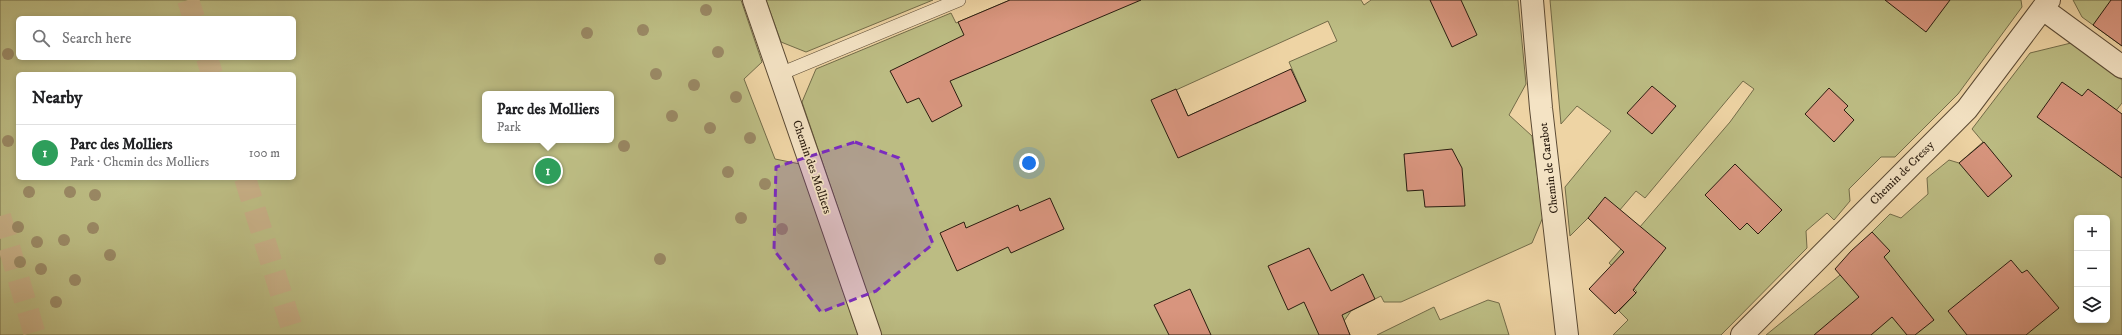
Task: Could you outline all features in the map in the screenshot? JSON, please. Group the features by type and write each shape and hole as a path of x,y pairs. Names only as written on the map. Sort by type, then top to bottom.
{"street":[{"name":"Chemin des Molliers","path":"754,0 870,335"},
{"name":"Chemin de Carabot","path":"1532,0 1542,108 1567,335"},
{"path":"2046,4 2122,67"},
{"name":"Chemin de Cressy","path":"1742,335 1967,109 2046,4"}],"lane":[{"path":"780,74 959,0"}],"highlighted area":[{"path":"855,142 899,158 933,244 876,291 821,312 774,250 776,167"}],"green space":[{"path":"0,0 741,0 762,62 744,79 775,159 800,164 858,335 0,335"},
{"path":"766,0 933,0 806,52 781,42"},
{"path":"1010,0 1361,0 1364,5 1371,0 1518,0 1526,84 1509,115 1532,136 1543,217 1532,243 1401,302 1384,302 1381,296 1351,311 1344,321 1350,335 881,335 802,102 816,69 951,13 956,23","holes":["1328,21 1337,41 1289,62 1306,101 1255,124 1252,117 1226,128 1214,104 1188,116 1176,90"]},
{"path":"1550,0 2021,0 2022,7 1958,94 1895,157 1881,157 1849,189 1850,201 1834,220 1827,213 1806,231 1807,248 1721,335 1613,335 1628,320 1619,311 1637,292 1609,263 1730,122 1754,89 1743,81 1645,198 1636,191 1602,231 1588,218 1570,236 1565,187 1611,131 1577,106 1561,124"},
{"path":"2073,0 2122,0 2122,46 2082,17"},
{"path":"2071,43 2122,80 2122,103 2111,117 2122,125 2122,335 1766,335 1850,267 1844,260 1890,214 1901,218 1928,194 1927,178 1949,160 1959,163 1983,142 1972,129 2030,53"},
{"path":"1488,300 1499,303 1509,335 1377,335 1434,307 1440,320"}],"building":[{"path":"1010,0 1141,0 950,81 962,106 932,122 919,98 907,103 890,71 964,35 958,22"},
{"path":"1430,0 1461,0 1477,35 1452,47"},
{"path":"1885,0 1950,0 1926,32"},
{"path":"2111,0 2122,0 2122,46 2093,25"},
{"path":"1291,69 1306,101 1178,158 1151,100 1176,89 1188,116"},
{"path":"2062,82 2082,96 2088,89 2122,114 2122,178 2037,117"},
{"path":"1652,86 1676,106 1652,134 1627,113"},
{"path":"1829,88 1848,106 1844,110 1854,120 1834,142 1805,114"},
{"path":"1984,142 2012,176 1988,197 1959,163"},
{"path":"1452,149 1462,168 1465,206 1425,207 1423,190 1407,191 1404,154"},
{"path":"1735,164 1782,210 1758,234 1747,223 1740,230 1705,195"},
{"path":"1605,197 1666,248 1633,290 1636,293 1615,314 1589,289 1624,252 1588,218"},
{"path":"1050,198 1064,229 1011,253 1008,247 957,271 940,233 964,222 966,228 1018,205 1020,211"},
{"path":"1872,232 1890,251 1884,257 1934,320 1915,335 1907,335 1892,317 1871,335 1814,335 1859,297 1835,269 1851,251"},
{"path":"1309,248 1331,291 1363,274 1375,299 1342,315 1350,335 1319,335 1304,302 1288,310 1268,266"},
{"path":"2011,260 2022,273 2027,270 2059,308 2026,335 1967,335 1948,311"},
{"path":"1190,289 1211,335 1169,335 1154,305"}],"tunnel":[{"path":"188,0 193,16"},
{"path":"208,60 211,72"},
{"path":"246,180 294,335"},
{"path":"0,216 35,335"}],"place":[{"name":"Parc des Molliers","path":"548,171"}]}
